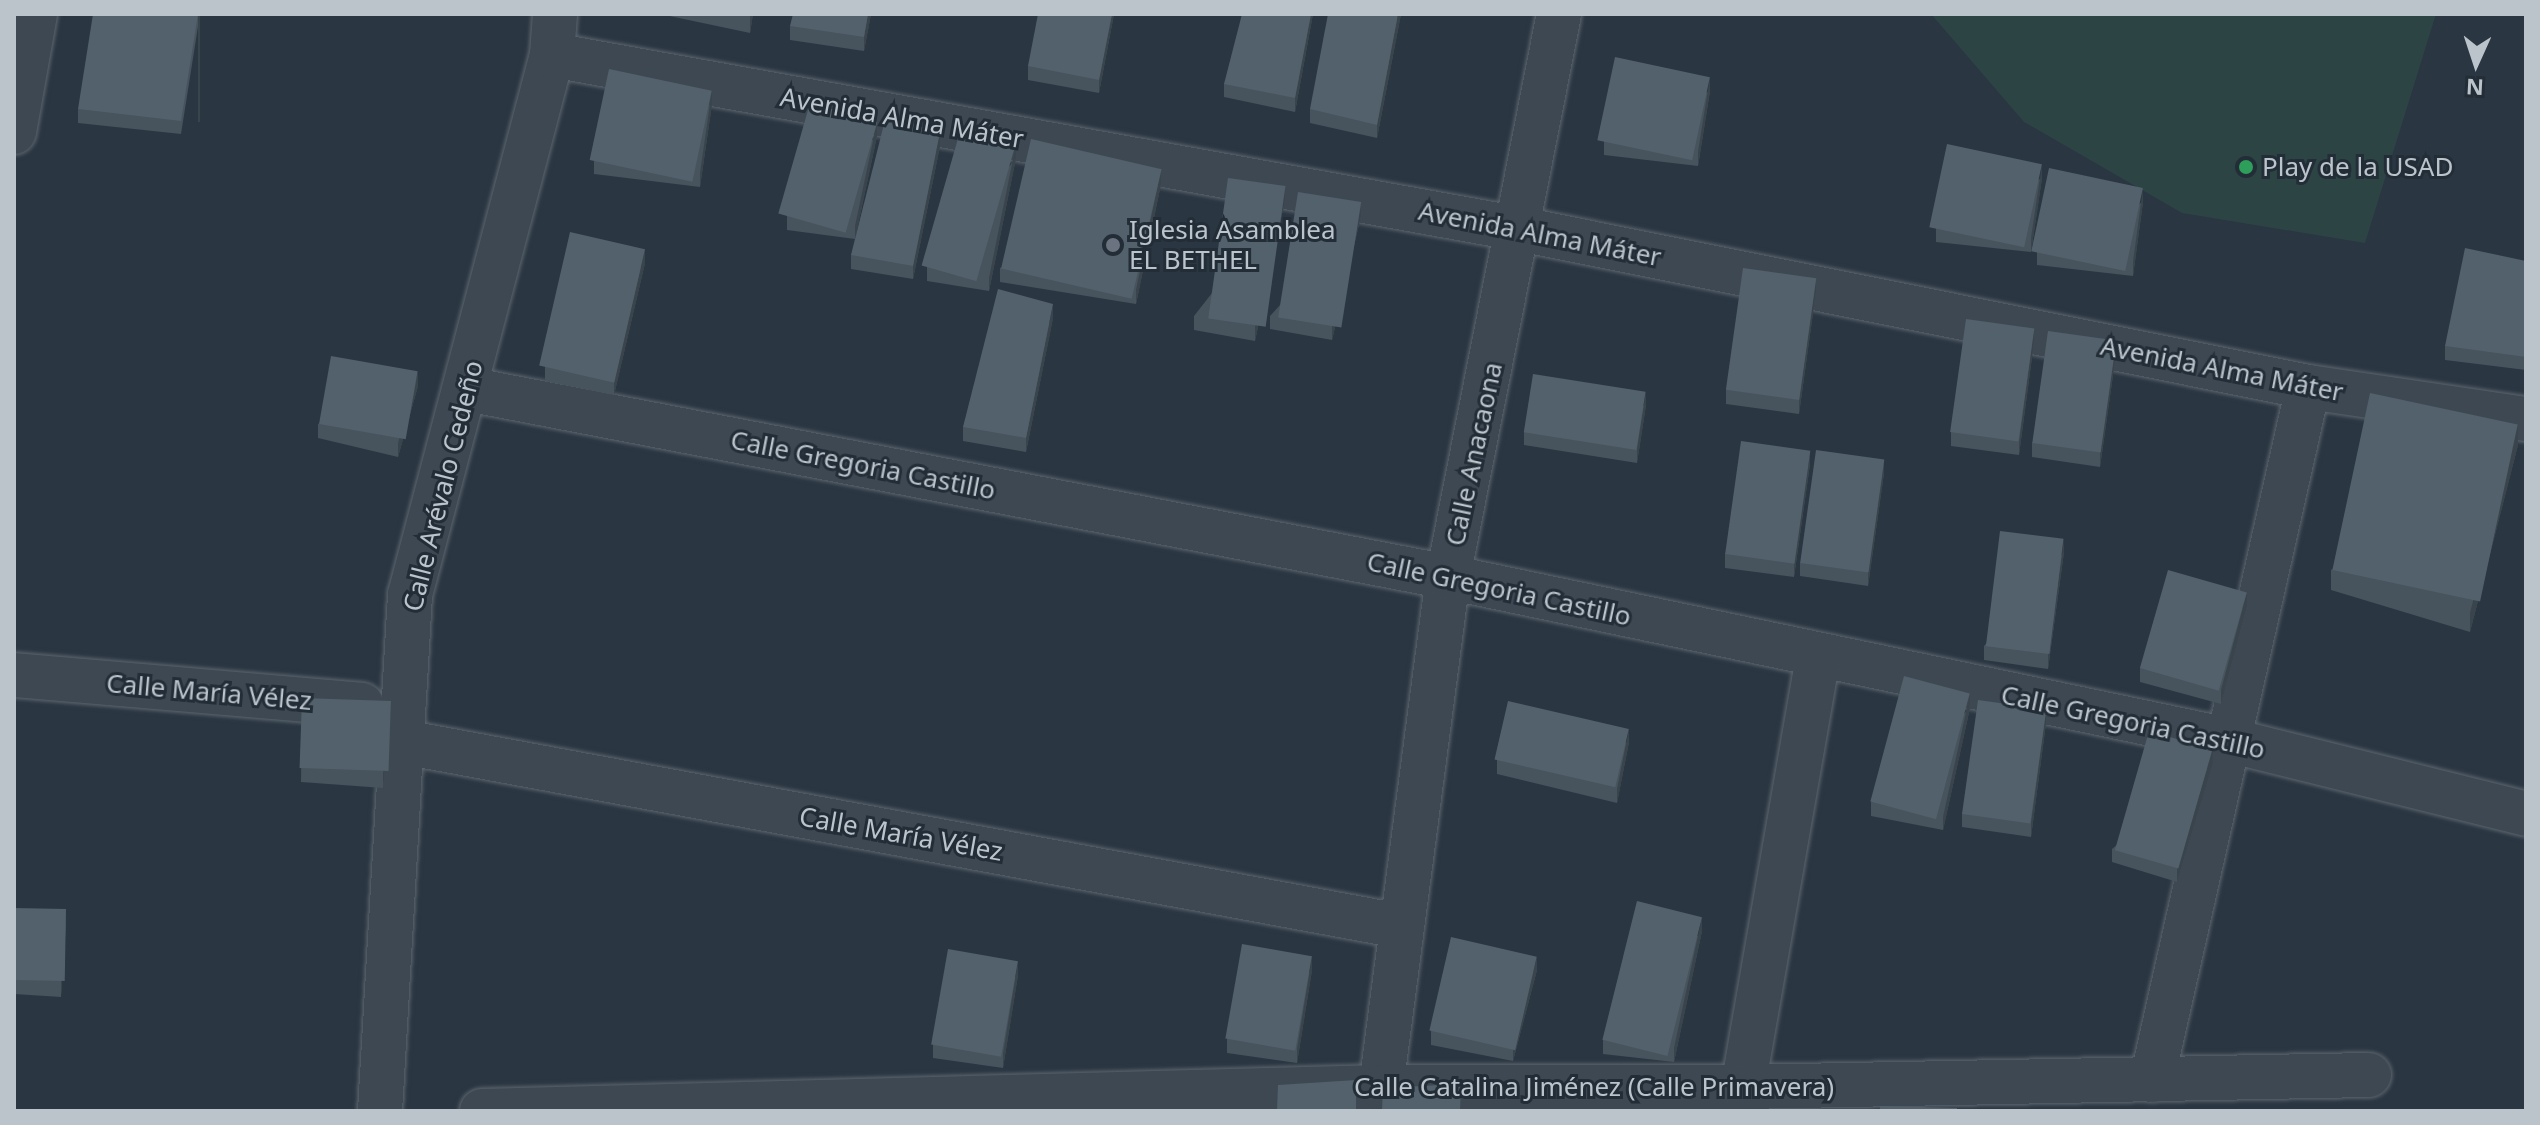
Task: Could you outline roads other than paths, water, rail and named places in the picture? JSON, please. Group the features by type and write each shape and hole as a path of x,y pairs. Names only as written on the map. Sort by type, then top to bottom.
{"street":[{"path":"14,132 35,14"},
{"name":"Calle Anacaona","path":"1381,1087 1448,577 1520,229 1559,14"},
{"name":"Avenida Alma Máter","path":"554,34 2308,387 2526,419"},
{"name":"Calle Arévalo Cedeño","path":"380,1111 410,595 467,389 554,34"},
{"path":"2152,1080 2308,387"},
{"name":"Calle Gregoria Castillo","path":"467,389 1448,577 1818,658 2228,740 2526,814"},
{"path":"1743,1087 1818,658"},
{"name":"Calle María Vélez","path":"14,675 404,726 1400,926"},
{"name":"Calle Catalina Jiménez (Calle Primavera)","path":"482,1111 1381,1087 1743,1087 2369,1075"}],"place":[{"name":"Play de la USAD","path":"2246,167"},
{"name":"Iglesia Asamblea EL BETHEL","path":"1113,245"}]}
